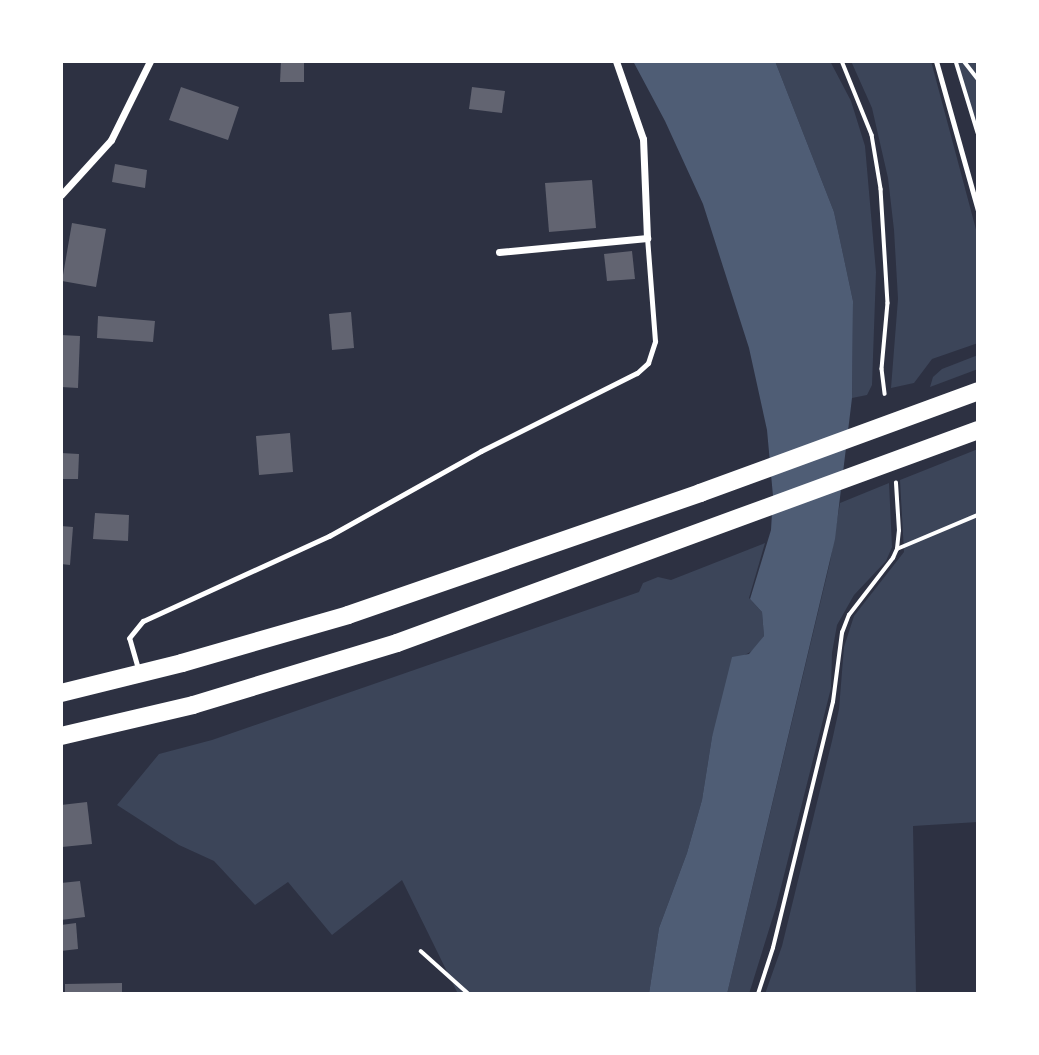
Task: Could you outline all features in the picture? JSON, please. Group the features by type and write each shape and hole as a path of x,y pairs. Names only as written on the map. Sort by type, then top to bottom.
{"main road":[{"path":"61,692 348,615 700,493 978,391"},
{"path":"61,736 193,705 397,643 978,430"}],"street":[{"path":"61,195 111,140 150,61"},
{"path":"499,252 647,238 643,139 616,61"}],"lane":[{"path":"936,61 978,210"},
{"path":"139,673 129,638 143,621 329,536 481,451 637,373 648,363 655,341 647,238"}],"path":[{"path":"842,61 872,135 881,189 888,303 882,369 885,394"},
{"path":"957,61 978,133"},
{"path":"964,61 978,79"},
{"path":"758,994 773,948 833,702 842,633 849,615 894,558 897,549 899,531 896,483"},
{"path":"897,549 978,515"},
{"path":"421,951 469,994"}],"shaded area":[{"path":"633,61 775,61 834,212 853,301 852,398 835,539 727,994 649,994 659,928 687,853 702,800 712,737 732,657 749,654 764,636 762,612 750,599 771,530 773,496 767,430 749,348 703,204 665,121"},
{"path":"775,61 830,61 851,101 865,146 876,272 872,385 867,395 852,398 853,301 834,212"},
{"path":"851,61 931,61 978,237 978,343 932,359 914,383 891,388 898,299 888,178 872,108"},
{"path":"956,61 978,61 978,141"},
{"path":"978,355 978,369 930,387 933,377 942,369"},
{"path":"978,449 978,822 913,826 916,994 765,994 782,946 832,741 839,709 844,647 854,616 904,552 900,480"},
{"path":"889,483 892,547 886,561 854,595 837,625 832,653 831,688 776,907 749,994 727,994 830,562 840,503"},
{"path":"765,543 749,598 762,612 764,636 756,649 741,657 712,737 702,800 687,853 659,928 649,994 458,994 402,880 332,935 288,882 255,905 214,861 179,845 117,805 159,754 212,740 639,592 643,583 658,577 671,580"}],"building":[{"path":"281,61 304,61 304,82 280,82"},
{"path":"181,87 239,107 228,140 169,120"},
{"path":"472,87 505,91 502,113 469,109"},
{"path":"115,164 147,170 145,188 112,182"},
{"path":"592,180 596,228 549,232 545,183"},
{"path":"72,223 106,229 96,287 62,281"},
{"path":"632,251 635,279 607,281 604,254"},
{"path":"351,312 354,348 332,350 329,314"},
{"path":"98,316 155,321 153,342 97,338"},
{"path":"61,335 80,336 78,388 61,387"},
{"path":"290,433 293,472 259,475 256,436"},
{"path":"61,453 79,454 78,479 61,479"},
{"path":"95,513 129,515 128,541 93,539"},
{"path":"61,526 73,527 70,565 61,564"},
{"path":"87,802 92,844 62,847 61,805"},
{"path":"80,881 85,917 61,920 61,883"},
{"path":"76,923 78,949 61,951 61,925"},
{"path":"122,983 122,994 65,994 65,984"}]}
